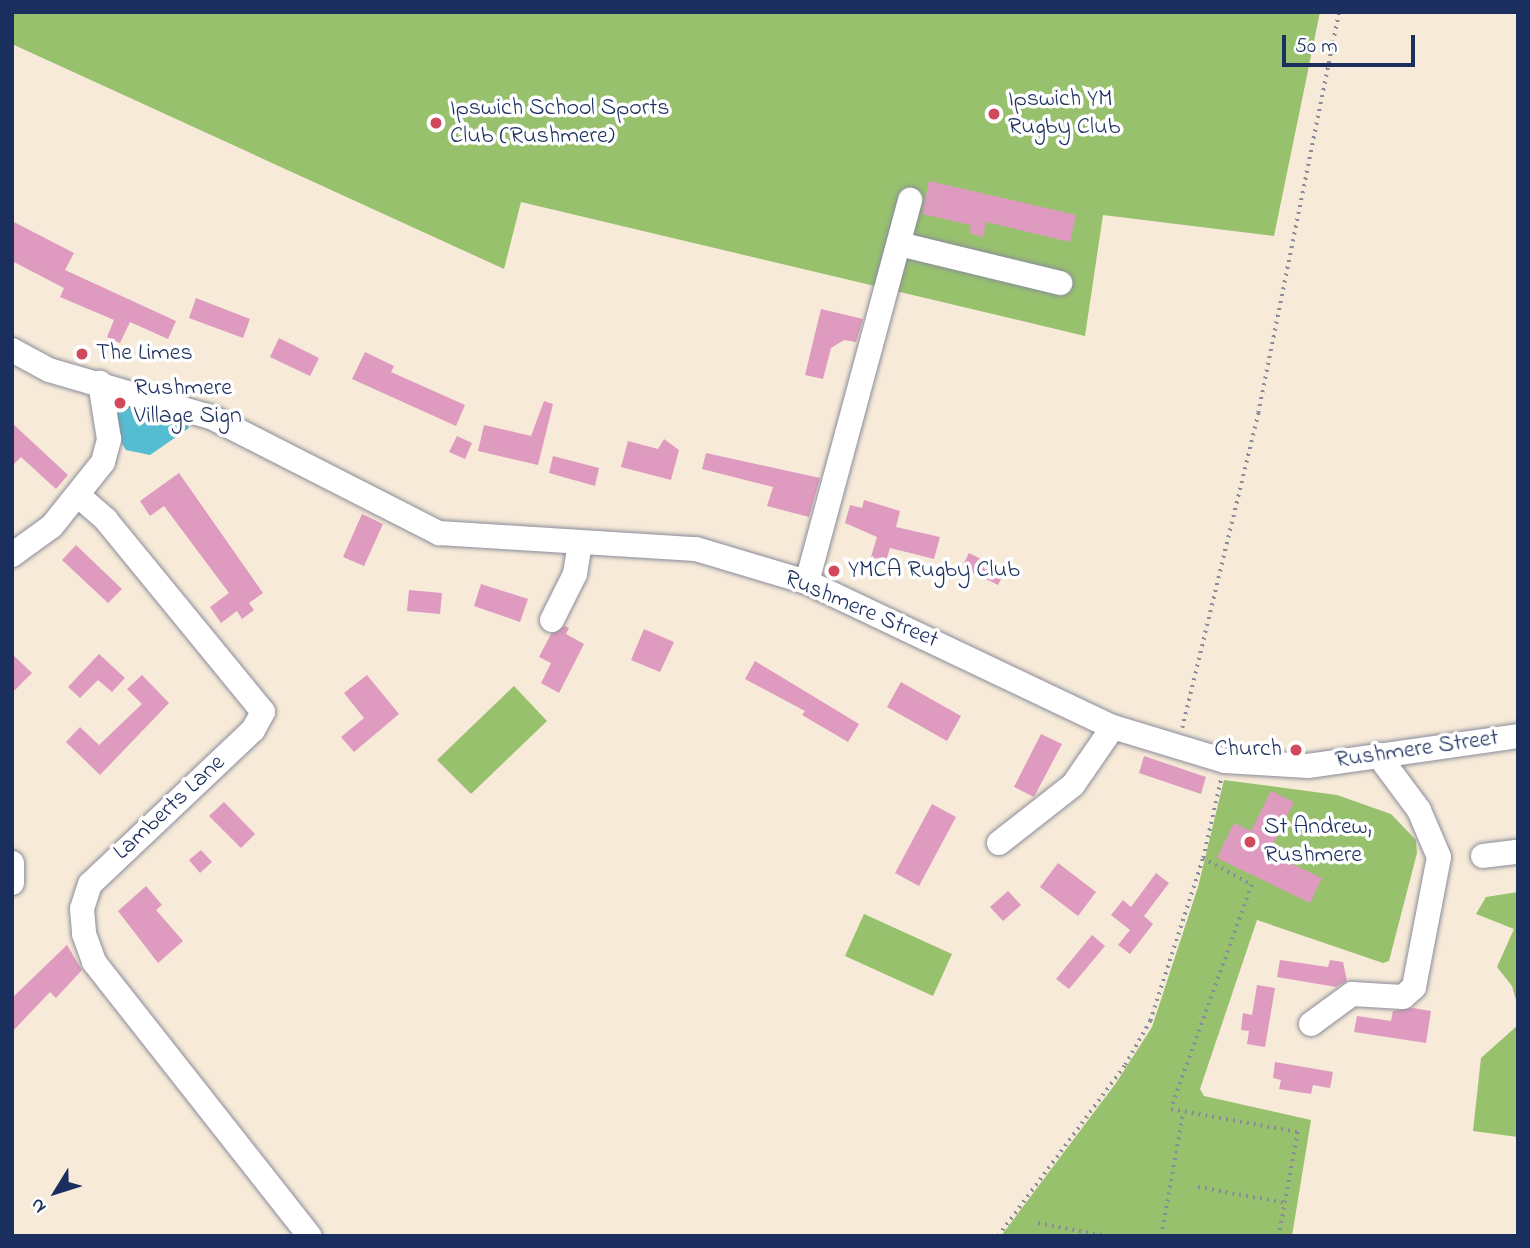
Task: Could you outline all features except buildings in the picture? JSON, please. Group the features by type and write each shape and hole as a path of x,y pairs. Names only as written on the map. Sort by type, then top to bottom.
{"street":[{"path":"807,582 911,200"},
{"path":"899,244 1060,283"},
{"name":"Rushmere Street","path":"12,350 49,370 211,417 439,533 696,550 807,582 1113,727 1225,761 1308,766 1378,755 1517,741"},
{"path":"12,555 52,526 80,497 103,462 109,439 100,383"},
{"name":"Lamberts Lane","path":"80,497 106,520 263,712 253,730 90,884 82,909 85,934 94,962 310,1236"},
{"path":"552,620 575,574 580,542"},
{"path":"999,843 1073,785 1113,727"},
{"path":"1311,1024 1352,994 1403,997 1414,987 1439,858 1419,810 1378,755"},
{"path":"1483,856 1518,852"},
{"path":"12,863 12,883"}],"path":[{"path":"1177,747 1200,668 1258,414 1339,12"},
{"path":"998,1236 1125,1065 1150,1021 1203,858 1225,761"},
{"path":"1203,858 1252,885 1171,1109 1298,1132 1279,1236"},
{"path":"1161,1236 1183,1112"},
{"path":"1198,1187 1285,1203"},
{"path":"1038,1223 1106,1236"}],"green space":[{"path":"12,12 1320,12 1274,236 1103,215 1085,336 521,202 504,269 12,44"},
{"path":"514,686 547,721 471,794 437,760"},
{"path":"1224,780 1337,795 1391,814 1416,840 1417,853 1389,961 1383,963 1257,920 1200,1089 1204,1096 1311,1120 1292,1236 1001,1236 1116,1083 1152,1027 1198,887"},
{"path":"1518,892 1518,1007 1512,986 1497,967 1514,929 1476,914 1486,897"},
{"path":"864,914 952,954 933,996 845,956"},
{"path":"1518,1025 1518,1137 1473,1131 1481,1058"}],"water":[{"path":"126,404 187,422 189,428 150,455 126,450 114,431 116,415"}],"place":[{"name":"Ipswich YM Rugby Club","path":"994,114"},
{"name":"Ipswich School Sports Club (Rushmere)","path":"436,123"},
{"name":"The Limes","path":"82,354"},
{"name":"Rushmere Village Sign","path":"120,403"},
{"name":"YMCA Rugby Club","path":"834,571"},
{"name":"Church","path":"1296,750"},
{"name":"St Andrew, Rushmere","path":"1250,842"}]}
